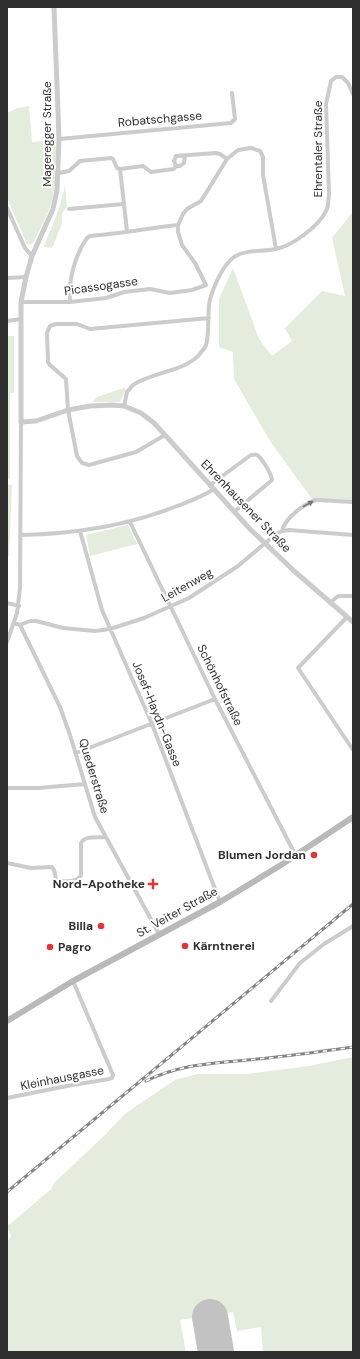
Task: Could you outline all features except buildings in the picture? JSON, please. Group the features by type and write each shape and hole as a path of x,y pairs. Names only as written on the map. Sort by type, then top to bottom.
{"main road":[{"name":"St. Veiter Straße","path":"7,1021 73,981 220,902 296,856 353,817"}],"street":[{"name":"Mageregger Straße","path":"21,422 22,302 26,277 32,256 53,209 59,173 60,139 54,7"},
{"name":"Ehrentaler Straße","path":"124,406 130,388 136,382 189,363 199,355 207,345 209,305 214,289 228,263 235,257 251,251 276,249 295,240 308,231 326,213 328,207 328,194 326,104 331,81 336,77 342,76 348,83 353,94"},
{"name":"Robatschgasse","path":"60,139 231,123 235,119 232,93"},
{"path":"214,289 206,285 195,263 182,245 178,232 178,225 187,209 201,201 227,159 233,153 244,148 256,149 261,153 264,160 263,175 276,249"},
{"path":"176,166 174,161 176,156 216,153 227,159"},
{"path":"120,169 143,166 151,172 174,169 176,166 180,166 184,163 185,155"},
{"path":"59,173 69,171 80,161 113,159 117,168 120,169 127,231"},
{"path":"69,209 124,204"},
{"path":"7,208 25,248 32,256"},
{"path":"70,302 69,291 71,276 87,238 90,236 119,234 127,231 178,225"},
{"path":"7,278 26,277"},
{"name":"Picassogasse","path":"22,302 70,302 106,298 130,291 154,290 170,293 192,290 206,285"},
{"path":"165,434 136,452 118,458 85,465 79,460 68,410 66,379 50,365 47,358 47,333 50,326 56,324 77,324 90,329 209,318"},
{"path":"7,321 21,319"},
{"path":"7,642 19,606 21,422 41,419 68,410 96,405 124,406"},
{"name":"Ehrenhausener Straße","path":"124,406 146,416 165,434 234,512 294,570 353,622"},
{"path":"20,535 48,535 80,531 130,522 170,509 202,496 254,454 258,456 272,475 272,480 234,512"},
{"path":"353,502 313,501 299,509 284,523 282,531 289,530 353,536"},
{"name":"Schönhofstraße","path":"130,522 215,699 296,856"},
{"name":"Josef-Haydn-Gasse","path":"80,531 102,610 152,724 220,902"},
{"name":"Leitenweg","path":"20,625 30,620 73,630 95,631 110,629 144,618 189,598 226,574 248,558 265,542 282,531"},
{"path":"330,603 338,596 353,596"},
{"path":"7,603 19,606"},
{"path":"347,616 298,668 353,750"},
{"path":"14,623 20,625"},
{"name":"Quederstraße","path":"20,625 60,707 70,734 95,817 159,934"},
{"path":"76,753 215,699"},
{"path":"7,788 38,788 85,784"},
{"path":"7,864 31,868 52,867 58,881 76,880 80,878 81,875 82,840 86,838 106,837"},
{"path":"271,1001 300,963 324,944 353,926"},
{"name":"Kleinhausgasse","path":"7,1098 112,1078 113,1075 73,981"}],"green space":[{"path":"29,106 32,142 56,140 56,175 52,202 42,226 33,243 30,245 27,244 7,198 7,113 18,108"},
{"path":"65,185 67,207 62,213 62,224 52,248 44,247 54,223"},
{"path":"353,212 353,500 312,499 270,441 234,379 233,352 219,347 219,299 233,268 259,339 272,356 292,341 285,328 322,291 345,296 332,238"},
{"path":"7,336 14,336 14,393 10,393 10,479 7,479"},
{"path":"124,388 126,389 120,402 92,402 97,397"},
{"path":"7,485 12,485 9,556 7,556"},
{"path":"128,525 137,544 90,556 86,535"},
{"path":"353,1057 353,1352 263,1352 261,1327 237,1331 233,1312 180,1320 186,1352 7,1352 7,1242 11,1236 7,1226 51,1189 55,1182 126,1113 175,1080 198,1074 247,1074 309,1066"}],"runway":[{"path":"210,1317 216,1352"}],"railway":[{"path":"7,1192 353,904"},
{"path":"146,1081 171,1071 195,1066 353,1047"}],"place":[{"name":"Blumen Jordan","path":"314,855"},
{"name":"Nord-Apotheke","path":"153,884"},
{"name":"Billa","path":"101,926"},
{"name":"Kärntnerei","path":"185,946"},
{"name":"Pagro","path":"50,947"}]}
